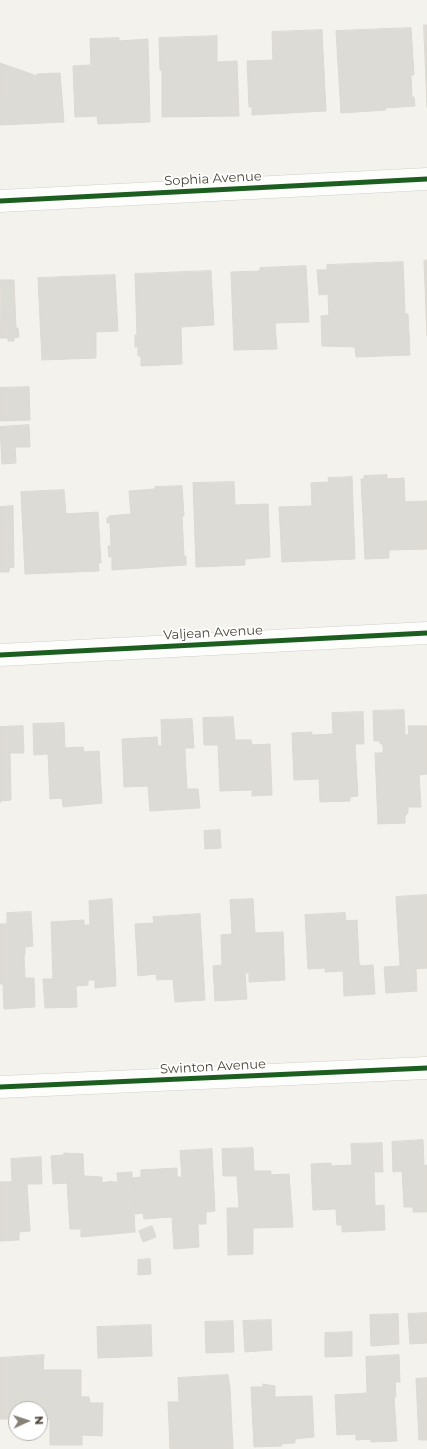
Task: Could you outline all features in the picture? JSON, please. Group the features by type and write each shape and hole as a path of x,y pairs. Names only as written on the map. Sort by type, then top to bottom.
{"street":[{"name":"Sophia Avenue","path":"0,201 427,179"},
{"name":"Valjean Avenue","path":"0,655 427,633"},
{"name":"Swinton Avenue","path":"0,1087 427,1068"}],"building":[{"path":"424,25 427,25 427,107"},
{"path":"411,28 414,75 411,75 412,97 414,97 415,106 385,108 386,110 341,113 336,31"},
{"path":"322,30 326,111 252,115 252,107 249,107 247,61 273,60 272,32"},
{"path":"217,36 217,62 237,61 239,116 162,117 162,70 160,70 159,38"},
{"path":"119,38 119,41 148,39 150,122 98,124 97,116 75,117 73,66 91,65 90,39"},
{"path":"0,63 37,76 37,74 60,73 64,122 0,125"},
{"path":"427,260 427,336 424,261"},
{"path":"403,262 405,314 408,314 410,355 356,357 355,347 322,346 321,316 329,315 328,294 319,295 317,270 327,270 327,265"},
{"path":"306,266 309,322 275,323 277,349 234,350 231,272 260,271 260,268"},
{"path":"211,271 214,325 181,327 182,364 141,366 141,356 138,356 138,347 135,347 135,335 137,335 135,274"},
{"path":"115,275 118,331 96,332 96,358 42,360 38,278"},
{"path":"0,280 14,280 16,328 18,328 19,337 14,338 14,341 8,341 8,338 1,338"},
{"path":"29,387 30,420 0,421 0,388"},
{"path":"29,425 30,447 15,447 16,463 2,464 0,427"},
{"path":"387,475 387,479 404,478 405,502 427,501 427,549 389,550 389,558 365,559 361,479 364,479 364,476"},
{"path":"352,477 355,559 282,562 279,507 312,506 311,483 329,482 328,478"},
{"path":"234,482 235,505 268,504 270,557 245,559 245,565 196,567 193,483"},
{"path":"182,486 184,556 186,556 186,565 112,570 112,557 109,557 108,546 111,546 110,523 107,523 107,518 109,518 109,516 131,514 129,491 155,489 155,487"},
{"path":"64,490 66,514 98,512 101,563 98,563 99,571 25,574 21,492"},
{"path":"13,506 14,567 9,568 9,572 0,572 0,507"},
{"path":"404,710 405,735 409,735 408,726 427,726 427,774 419,775 421,807 408,807 408,813 405,816 405,823 378,824 375,753 383,753 383,744 380,744 380,741 374,741 373,711"},
{"path":"363,712 364,744 355,744 358,796 350,797 350,801 320,802 319,779 294,780 292,733 312,732 312,735 333,734 332,713"},
{"path":"233,717 235,740 251,740 252,745 270,744 272,795 252,796 252,790 220,791 218,745 204,745 203,718"},
{"path":"192,719 194,748 185,748 187,789 198,789 200,808 150,811 148,786 124,787 122,739 157,737 158,746 162,746 161,720"},
{"path":"64,723 65,748 83,747 84,752 99,751 102,803 63,807 62,798 50,799 48,754 34,755 33,724"},
{"path":"23,726 24,753 10,753 11,800 0,801 0,727"},
{"path":"220,830 221,848 205,849 204,831"},
{"path":"427,895 427,968 416,969 417,991 386,993 384,967 400,966 396,897"},
{"path":"112,899 116,986 95,988 95,980 88,980 88,985 76,986 77,1007 45,1008 43,979 53,979 51,922 84,920 84,925 90,925 89,901"},
{"path":"253,899 255,933 283,932 285,980 249,982 249,973 245,973 247,999 215,1001 213,966 222,965 221,935 232,934 230,900"},
{"path":"31,912 33,946 25,947 24,955 25,978 34,978 35,1007 4,1009 3,984 0,984 0,924 7,924 7,913"},
{"path":"345,913 346,921 357,920 359,963 361,966 373,965 375,994 344,996 343,971 325,972 325,968 308,969 305,915"},
{"path":"200,914 205,1000 175,1002 173,979 157,980 156,974 138,976 135,924 154,923 153,917"},
{"path":"423,1140 424,1166 427,1165 427,1212 413,1212 413,1207 404,1207 402,1171 393,1172 392,1142"},
{"path":"382,1143 383,1172 374,1172 375,1206 384,1205 385,1230 342,1232 342,1225 337,1225 336,1209 313,1210 311,1164 331,1163 331,1166 352,1165 351,1144"},
{"path":"253,1148 254,1171 271,1171 271,1175 289,1174 293,1227 253,1228 253,1254 228,1255 227,1208 239,1208 237,1176 223,1176 222,1149"},
{"path":"212,1149 215,1211 206,1212 206,1224 198,1224 199,1247 174,1249 172,1217 144,1219 143,1213 135,1214 133,1178 141,1177 141,1170 177,1168 177,1177 182,1177 180,1151"},
{"path":"64,1153 83,1154 84,1176 102,1177 102,1183 112,1181 118,1182 117,1173 132,1172 135,1232 81,1237 81,1229 70,1229 67,1183 53,1184 51,1156 64,1155"},
{"path":"41,1157 42,1184 27,1184 30,1231 19,1232 19,1240 0,1241 0,1182 12,1182 11,1159"},
{"path":"152,1226 156,1237 143,1242 139,1231"},
{"path":"150,1259 151,1274 138,1275 138,1260"},
{"path":"427,1313 427,1343 410,1344 408,1314"},
{"path":"398,1314 399,1344 371,1346 370,1315"},
{"path":"271,1320 272,1350 245,1352 243,1321"},
{"path":"233,1321 234,1352 206,1353 205,1322"},
{"path":"151,1325 152,1356 98,1358 97,1327"},
{"path":"352,1332 352,1356 325,1357 325,1333"},
{"path":"44,1355 43,1370 81,1370 81,1397 89,1397 90,1403 103,1403 102,1436 82,1435 82,1445 50,1445 48,1401 8,1401 8,1419 0,1419 0,1358"},
{"path":"399,1355 400,1382 395,1382 396,1397 394,1397 397,1441 371,1442 371,1439 356,1440 356,1434 337,1435 335,1395 367,1393 366,1357"},
{"path":"228,1375 233,1449 170,1449 168,1402 179,1402 178,1378"},
{"path":"427,1378 427,1440 419,1440 416,1379"},
{"path":"263,1384 275,1386 275,1397 312,1396 314,1437 295,1439 295,1443 281,1444 282,1446 254,1447 251,1387 263,1387"}],"cycle path":[{"path":"0,201 427,179"},
{"path":"0,655 427,633"},
{"path":"0,1087 427,1068"}]}
